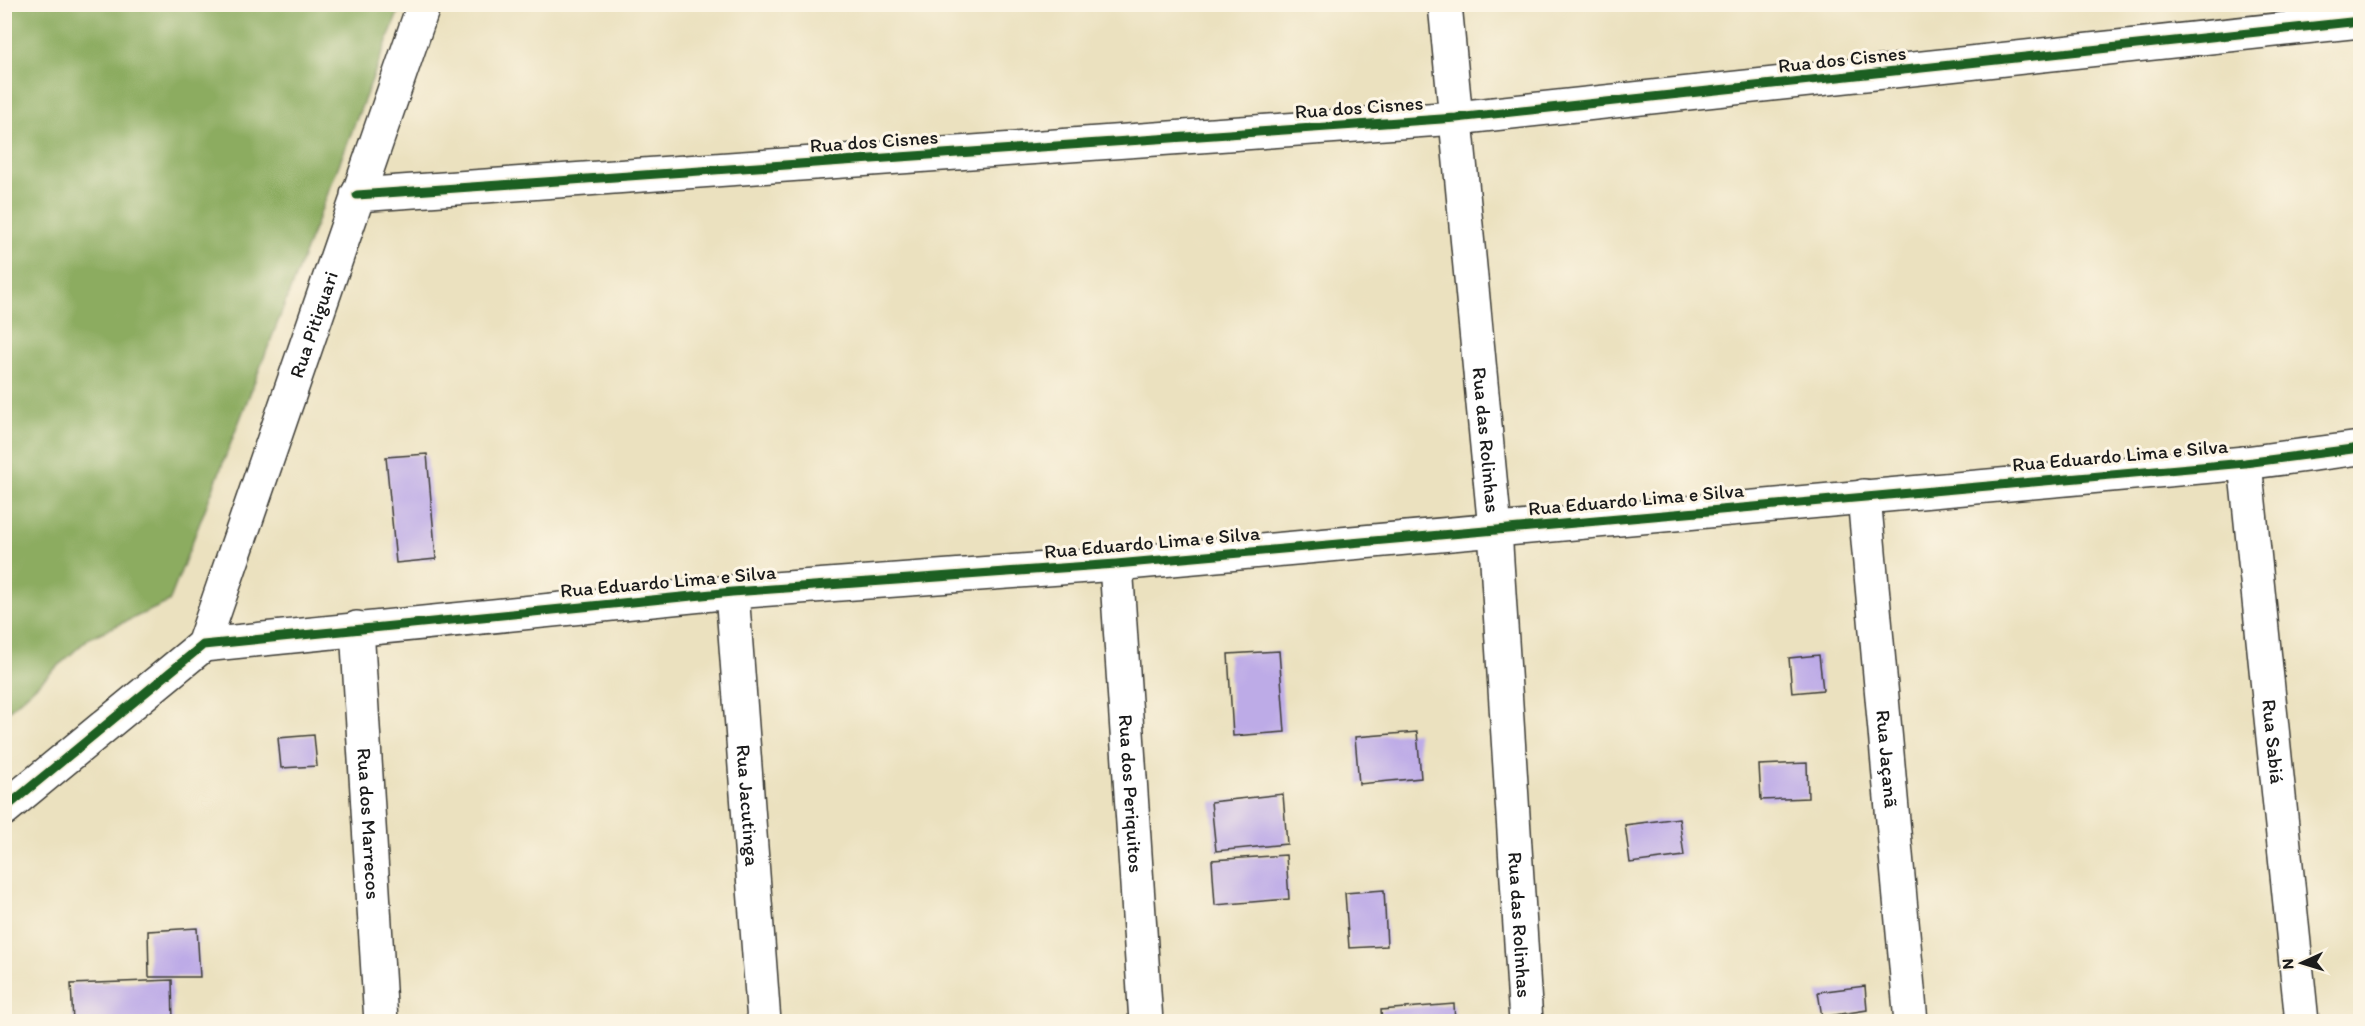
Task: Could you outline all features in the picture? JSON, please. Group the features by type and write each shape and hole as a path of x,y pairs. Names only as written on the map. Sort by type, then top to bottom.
{"street":[{"name":"Rua Pitiguari","path":"203,645 424,4"},
{"name":"Rua das Rolinhas","path":"1445,4 1495,530 1526,1022"},
{"name":"Rua dos Cisnes","path":"357,195 1456,118 2361,21"},
{"name":"Rua Eduardo Lima e Silva","path":"203,645 732,592 1116,564 2246,463 2361,448"},
{"name":"Rua Sabiá","path":"2246,463 2302,1022"},
{"name":"Rua Jaçanã","path":"1864,496 1911,1022"},
{"name":"Rua dos Periquitos","path":"1116,564 1146,1022"},
{"name":"Rua Jacutinga","path":"732,592 764,1022"},
{"name":"Rua dos Marrecos","path":"357,628 381,1022"},
{"path":"4,809 203,645"}],"green space":[{"path":"5,4 401,5 169,602 89,638 5,714"}],"building":[{"path":"427,454 436,559 396,563 386,457"},
{"path":"1279,651 1285,732 1233,736 1228,654"},
{"path":"1819,655 1823,690 1792,693 1789,658"},
{"path":"1417,732 1421,778 1359,784 1355,737"},
{"path":"314,735 317,766 281,768 278,738"},
{"path":"1807,763 1808,798 1761,800 1759,765"},
{"path":"1283,794 1287,844 1216,851 1211,802"},
{"path":"1679,818 1684,856 1630,863 1625,825"},
{"path":"1286,855 1289,899 1215,905 1212,860"},
{"path":"1384,890 1387,946 1349,948 1345,893"},
{"path":"197,928 200,977 149,977 148,931"},
{"path":"172,980 173,1022 73,1022 71,984"},
{"path":"1865,986 1867,1010 1822,1017 1818,992"},
{"path":"1454,1004 1455,1022 1382,1022 1381,1010"}],"cycle path":[{"path":"357,195 1456,118 2360,21"},
{"path":"4,809 203,645 732,592 1116,564 2245,463 2360,448"}]}
